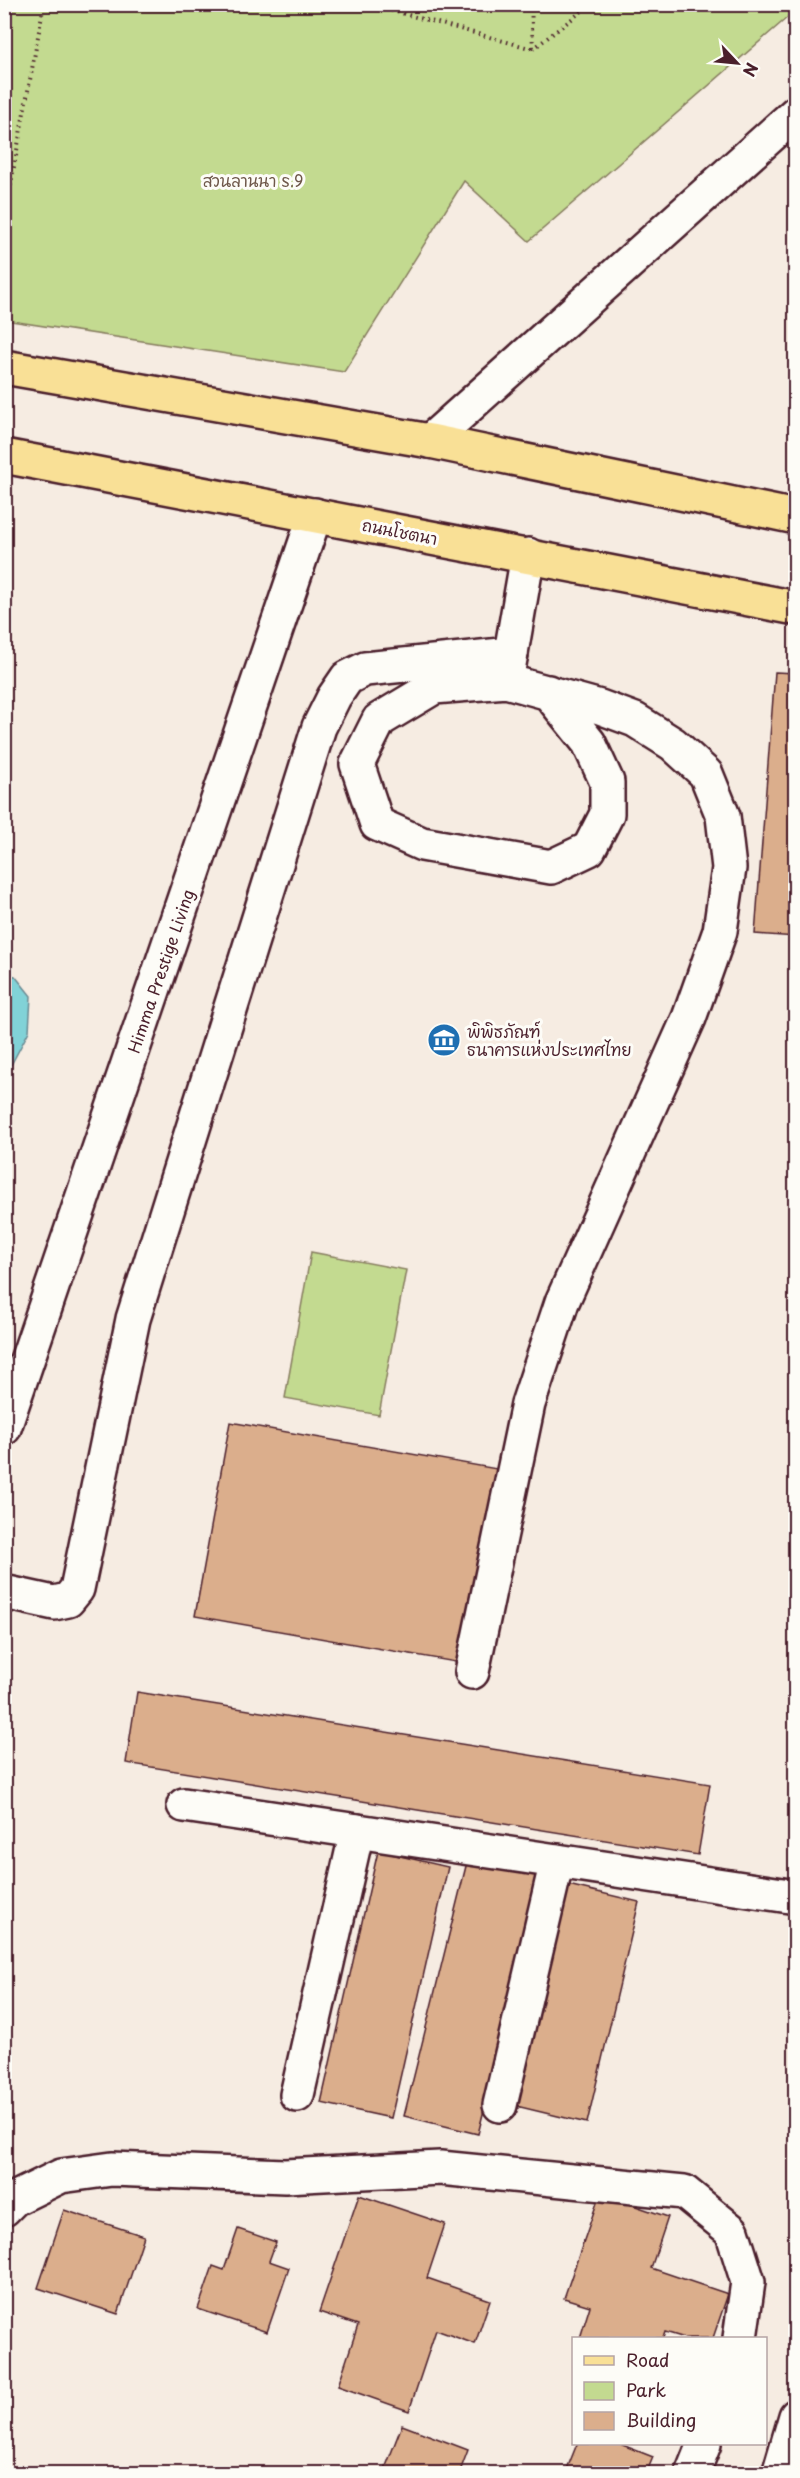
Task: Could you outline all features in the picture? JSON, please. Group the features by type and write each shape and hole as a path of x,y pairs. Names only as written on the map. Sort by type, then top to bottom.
{"main road":[{"path":"4,367 430,441 795,517"},
{"name":"ถนนโชตนา","path":"4,456 795,608"}],"street":[{"path":"430,441 795,113"},
{"name":"Himma Prestige Living","path":"4,1428 315,515"},
{"path":"508,668 528,555"},
{"path":"508,668 434,687 379,720 357,764 377,824 422,844 551,867 589,849 607,814 607,782 589,743 548,692"},
{"path":"4,1592 54,1603 68,1599 77,1590 133,1319 320,727 334,697 347,678 365,669 508,668 548,692 600,706 635,720 673,744 706,774 723,816 729,868 720,931 689,1018 562,1302 528,1404 472,1672"},
{"path":"184,1805 795,1897"},
{"path":"297,2095 357,1831"},
{"path":"500,2104 557,1861"},
{"path":"4,2209 14,2199 61,2176 112,2169 285,2176 440,2168 684,2192 732,2231 748,2282 740,2337"},
{"path":"780,2474 795,2416"},
{"path":"692,2474 704,2445"}],"path":[{"path":"4,221 45,4"},
{"path":"368,4 534,49"},
{"path":"531,4 534,49"},
{"path":"534,49 591,4"}],"green space":[{"name":"สวนลานนา ร.9","path":"795,4 795,11 529,241 464,181 344,372 5,320 5,5"},
{"path":"311,1252 406,1270 379,1415 285,1398"}],"water":[{"path":"5,974 15,976 31,996 29,1031 11,1065 5,1067"}],"building":[{"path":"775,672 796,673 796,937 755,934"},
{"path":"230,1422 497,1469 461,1663 195,1616"},
{"path":"137,1692 710,1784 698,1855 126,1763"},
{"path":"378,1851 448,1867 391,2118 321,2103"},
{"path":"468,1858 542,1876 478,2134 404,2116"},
{"path":"564,1884 639,1902 587,2123 512,2105"},
{"path":"600,2194 668,2217 651,2268 728,2294 713,2337 682,2337 665,2332 663,2337 580,2337 590,2306 564,2298"},
{"path":"359,2195 445,2224 427,2278 490,2300 475,2344 436,2330 409,2411 338,2386 358,2325 319,2312"},
{"path":"64,2210 144,2236 118,2314 38,2288"},
{"path":"238,2229 276,2242 269,2261 289,2268 267,2332 198,2309 213,2266 224,2270"},
{"path":"402,2425 468,2450 459,2474 383,2474"},
{"path":"577,2445 623,2445 653,2457 646,2474 565,2474"}],"place":[{"name":"พิพิธภัณฑ์ ธนาคารแห่งประเทศไทย","path":"444,1040"}]}
